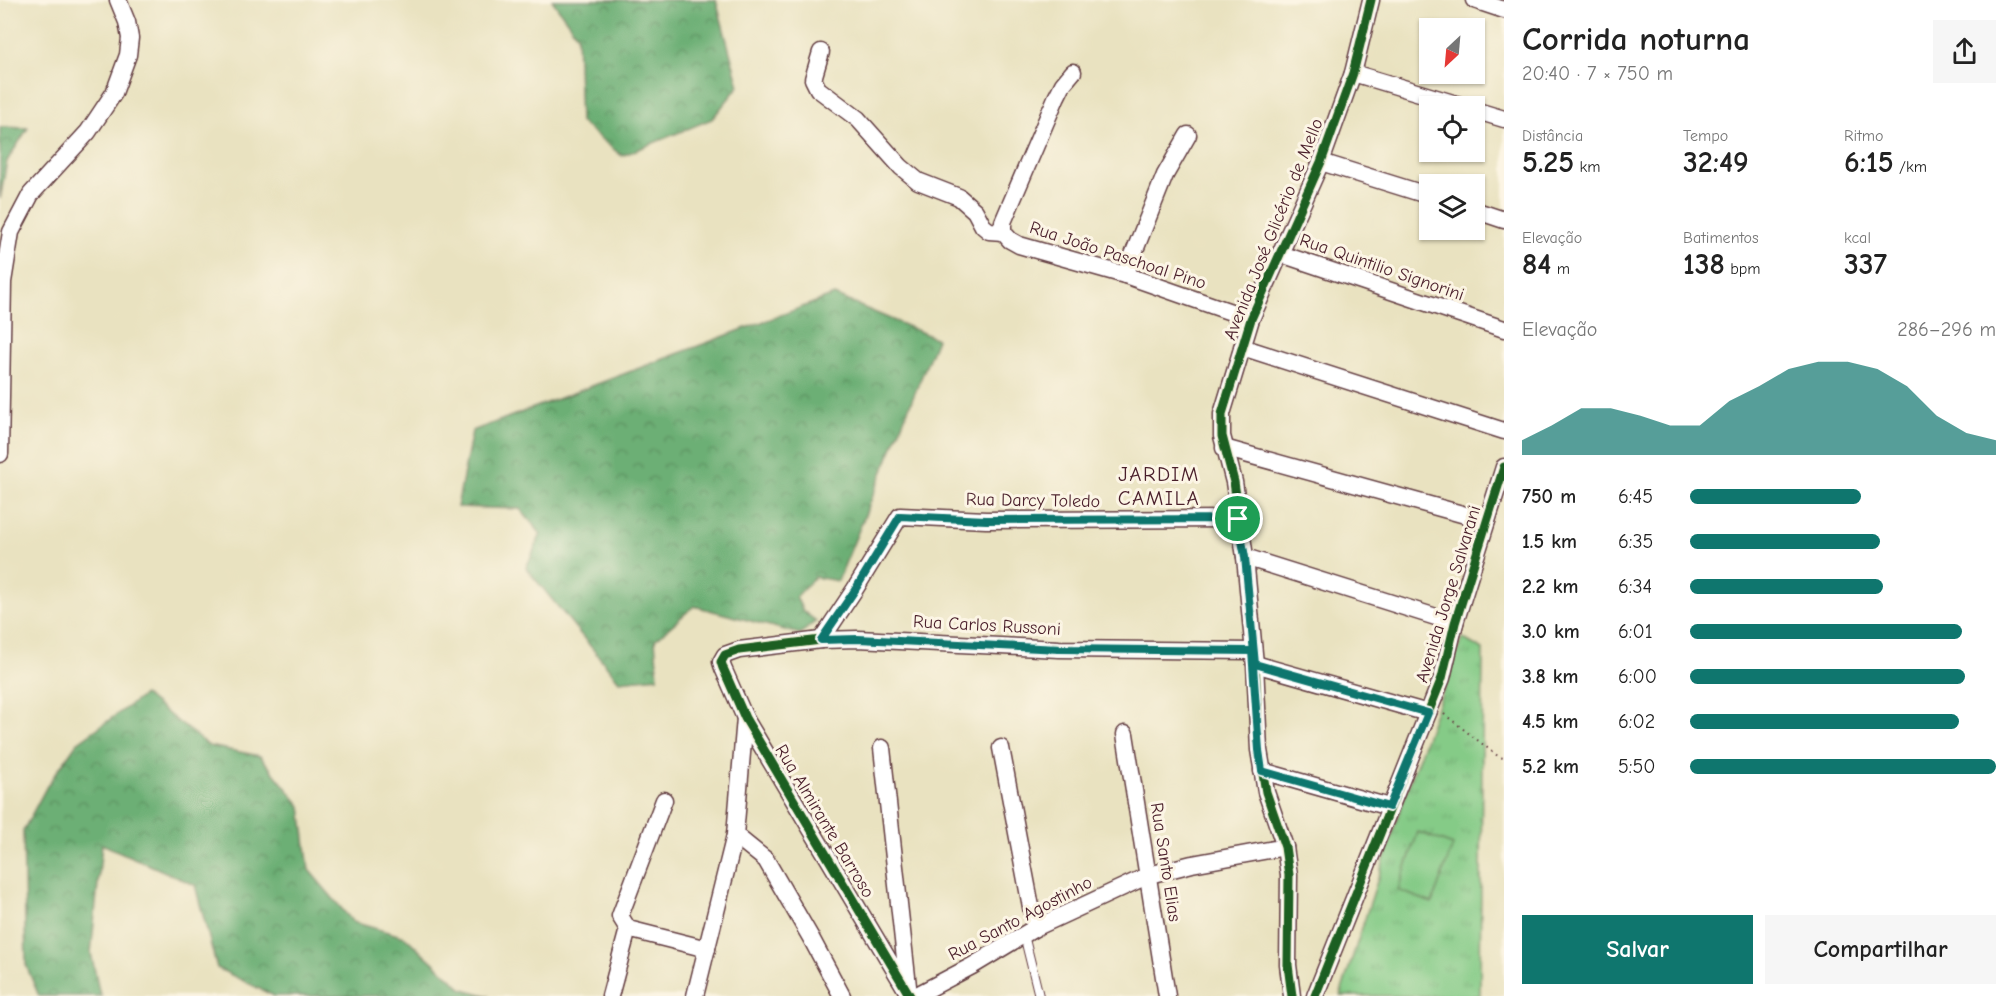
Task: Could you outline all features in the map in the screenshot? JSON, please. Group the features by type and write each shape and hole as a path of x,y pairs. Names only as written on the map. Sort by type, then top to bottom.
{"street":[{"path":"0,454 3,282 5,257 11,232 31,194 88,132 114,93 128,55 130,38 127,22 118,0"},
{"name":"Avenida José Glicério de Mello","path":"1292,996 1288,965 1289,875 1285,847 1266,792 1262,771 1245,557 1234,482 1222,436 1222,414 1251,319 1321,162 1353,73 1371,0"},
{"path":"1474,0 1504,10"},
{"name":"Rua João Paschoal Pino","path":"821,52 813,79 818,89 858,119 901,167 918,181 958,197 975,212 983,226 989,231 1004,232 1010,240 1019,245 1125,275 1251,319"},
{"path":"1004,232 1003,222 1056,98 1073,72"},
{"path":"1353,73 1430,96"},
{"path":"1485,113 1504,119"},
{"path":"1125,275 1165,175 1188,135"},
{"path":"1321,162 1419,193"},
{"path":"1485,214 1504,220"},
{"name":"Rua Quintilio Signorini","path":"1281,254 1504,329"},
{"path":"1242,347 1504,431"},
{"path":"1224,448 1487,521"},
{"name":"Avenida Jorge Salvarani","path":"1315,996 1442,678 1455,623 1504,467"},
{"name":"Rua Darcy Toledo","path":"821,640 855,590 900,516 986,520 1238,519"},
{"path":"1245,557 1455,623"},
{"name":"Rua Carlos Russoni","path":"723,658 729,652 739,650 821,640 858,639 1253,658 1430,709"},
{"name":"Rua Almirante Barroso","path":"723,658 721,662 723,668 745,718 911,995"},
{"path":"695,996 735,835 745,718"},
{"name":"Rua Santo Elias","path":"1125,734 1167,996"},
{"path":"882,748 911,995"},
{"path":"1001,748 1029,931"},
{"path":"1262,771 1389,807"},
{"path":"664,800 620,916 628,929 707,949"},
{"path":"735,835 766,860 812,938 842,996"},
{"name":"Rua Santo Agostinho","path":"911,995 972,966 1029,931 1149,875 1192,864 1285,847"},
{"path":"610,996 628,929"}],"lane":[{"path":"1029,931 1039,996"}],"path":[{"path":"1430,709 1499,757 1504,758"}],"green space":[{"path":"552,0 716,0 739,86 712,119 622,156 580,122 577,35"},
{"path":"0,127 28,128 7,161 0,199"},
{"path":"834,295 937,339 838,581 815,577 796,597 803,611 816,621 800,634 694,606 655,640 658,677 619,681 526,568 541,534 520,509 457,507 472,431"},
{"path":"1462,638 1483,650 1480,996 1340,996 1400,810"},
{"path":"144,695 209,746 260,756 301,806 309,870 353,922 405,937 463,989 490,996 274,996 217,968 195,885 102,844 91,953 102,996 39,996 26,965 23,831 47,786 77,743"},
{"path":"1418,832 1453,845 1432,903 1398,890"}],"cycle path":[{"path":"1292,996 1288,965 1289,875 1285,847 1266,792 1259,750 1255,664 1245,557 1234,482 1222,436 1222,414 1251,319 1321,162 1353,73 1371,0"},
{"path":"1315,996 1442,678 1455,623 1504,467"},
{"path":"910,996 745,718 721,662 725,655 739,650 821,640 858,639 1059,649 1252,651"}],"district":[{"name":"JARDIM CAMILA","path":"1159,486"}],"route":[{"path":"1238,519 986,520 900,516 855,590 821,640 858,639 1059,649 1252,651 1255,664 1262,771 1389,807 1428,713 1255,664 1245,557 1238,519"}]}
